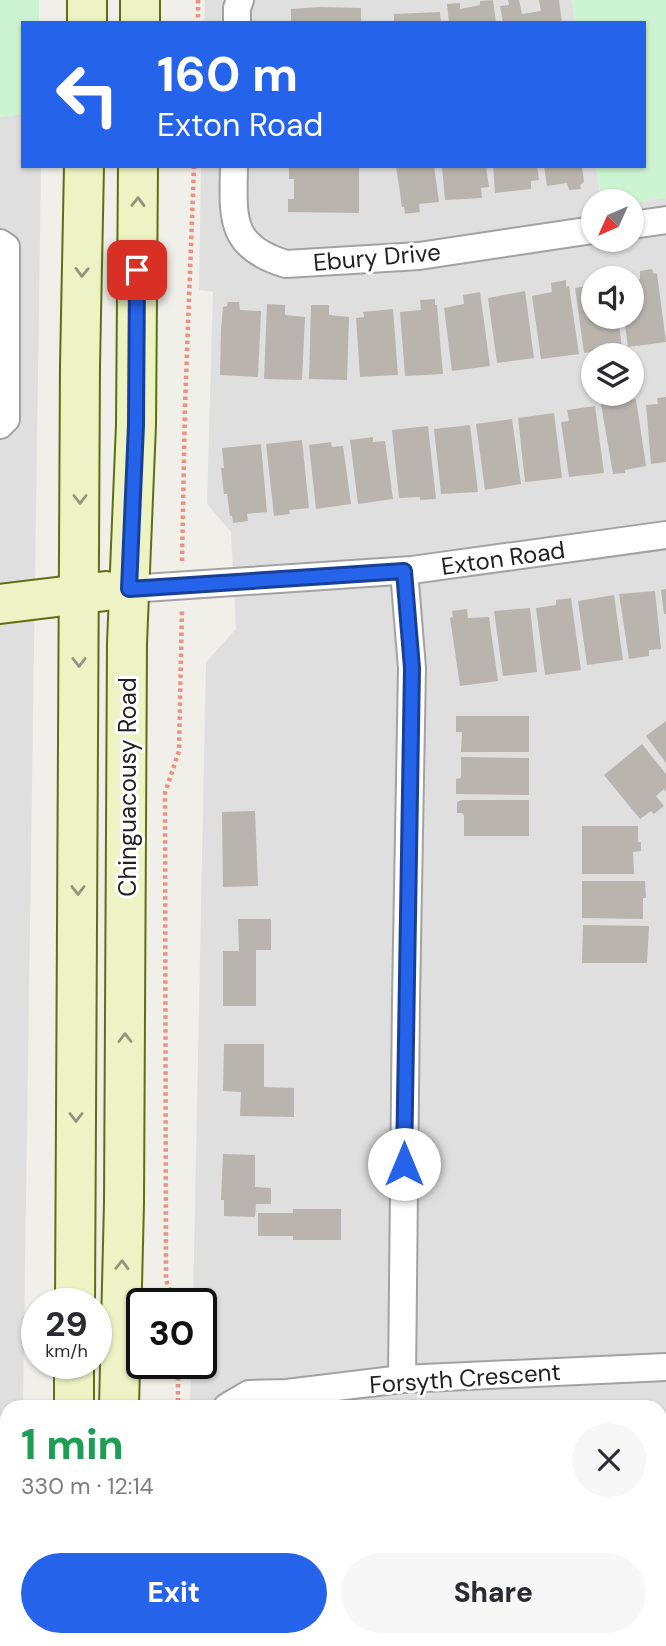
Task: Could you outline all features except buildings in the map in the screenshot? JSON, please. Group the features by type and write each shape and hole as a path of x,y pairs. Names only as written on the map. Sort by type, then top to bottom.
{"main road":[{"path":"87,0 87,21"},
{"path":"140,0 140,21"},
{"name":"Chinguacousy Road","path":"75,1288 80,365 84,168"},
{"name":"Chinguacousy Road","path":"119,1400 124,1189 129,589 136,425 138,168"},
{"path":"0,604 129,589"},
{"path":"74,1400 75,1379"}],"street":[{"path":"237,21 240,0"},
{"name":"Ebury Drive","path":"234,168 233,213 239,232 251,247 267,259 286,264 419,256 581,232"},
{"path":"644,223 666,220"},
{"path":"0,243 6,247 6,419 0,425"},
{"name":"Exton Road","path":"129,589 404,571 666,535"},
{"path":"402,1379 412,668 404,571"},
{"name":"Forsyth Crescent","path":"239,1400 249,1394 287,1393 402,1379 666,1367"}],"path":[{"path":"198,0 198,21"},
{"path":"183,546 194,168"},
{"path":"169,1288 166,1280 165,793 179,751 181,616"},
{"path":"178,1379 178,1400"}],"shaded area":[{"path":"205,0 572,0 575,21 204,21"},
{"path":"21,114 21,168 41,168 25,1288 21,1288 23,1400 0,1400 0,117"},
{"path":"201,168 596,168 599,189 581,189 581,252 644,252 644,201 666,198 666,1400 190,1400 191,1379 217,1379 217,1288 193,1288 206,662 236,629 231,532 207,504 213,292 199,290"}],"green space":[{"path":"0,0 39,0 39,21 21,21 21,114 0,117"},
{"path":"572,0 666,0 666,198 644,201 644,189 599,189 596,168 646,168 646,21 575,21"}],"route":[{"path":"137,270 136,425 129,589 404,571 412,668 404,1164"}]}
